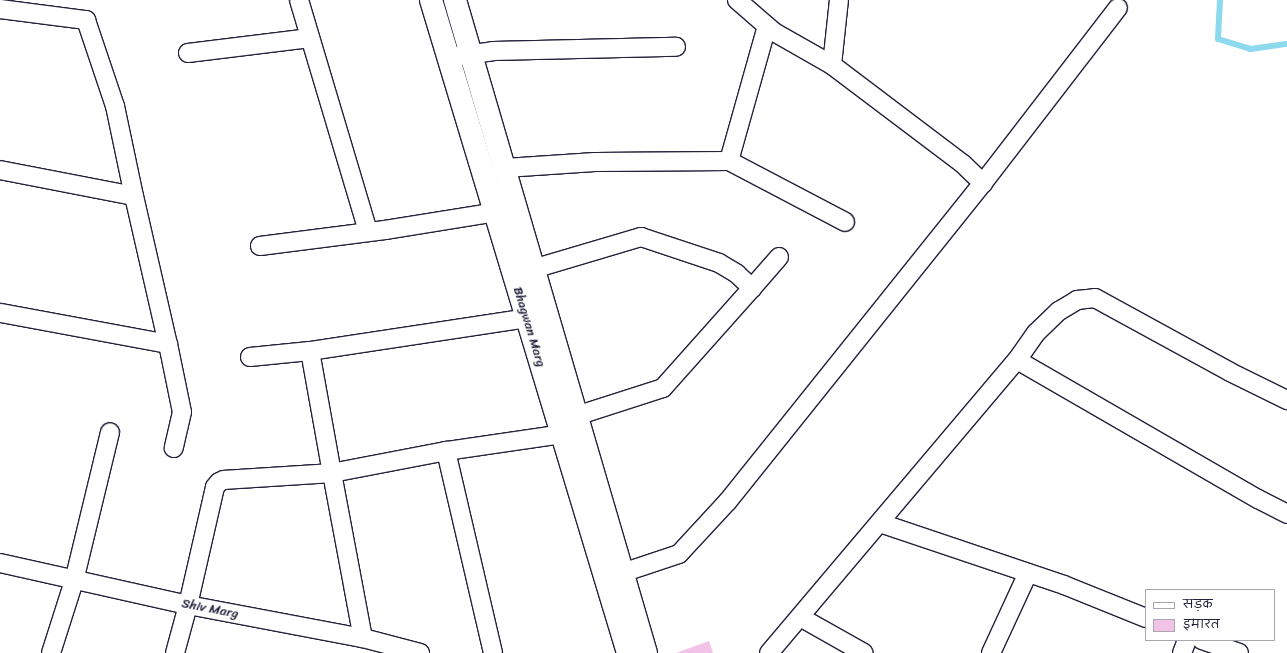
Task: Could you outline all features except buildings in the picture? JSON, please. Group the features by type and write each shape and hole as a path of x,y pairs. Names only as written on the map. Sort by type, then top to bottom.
{"street":[{"path":"299,0 368,232"},
{"name":"Bhagwan Marg","path":"431,0 628,653"},
{"name":"Bhagwan Marg","path":"455,0 646,653"},
{"path":"737,0 774,32 832,65 963,164 983,184"},
{"path":"832,65 839,0"},
{"path":"622,573 679,554 713,516 818,390 983,184 1118,8"},
{"path":"0,9 86,20 115,106 182,412 174,448"},
{"path":"729,161 767,26"},
{"path":"188,53 310,38"},
{"path":"448,58 493,51 676,47"},
{"path":"505,168 595,162 729,161 846,222"},
{"path":"0,170 134,196"},
{"path":"260,246 368,232 516,209"},
{"path":"533,269 641,237 719,263 737,274 752,288"},
{"path":"576,416 663,388 779,257"},
{"path":"769,653 1017,360 1036,333 1059,311 1077,300 1095,298 1230,372 1287,400"},
{"path":"0,313 168,344"},
{"path":"250,357 310,351 527,318"},
{"path":"310,351 363,638"},
{"path":"1017,360 1258,499 1287,514"},
{"path":"51,653 74,581 110,432"},
{"path":"175,653 188,605 215,487 219,482 224,480 332,473 446,451 562,434"},
{"path":"446,451 493,653"},
{"path":"880,523 1028,573 1145,618"},
{"name":"Shiv Marg","path":"0,563 74,581 188,605 363,638 393,650 420,653"},
{"path":"991,653 1028,573"},
{"path":"800,617 864,653"},
{"path":"1182,653 1186,641"},
{"path":"1205,641 1239,653"}],"waterway":[{"path":"1220,0 1218,39 1250,49 1287,44"}]}
